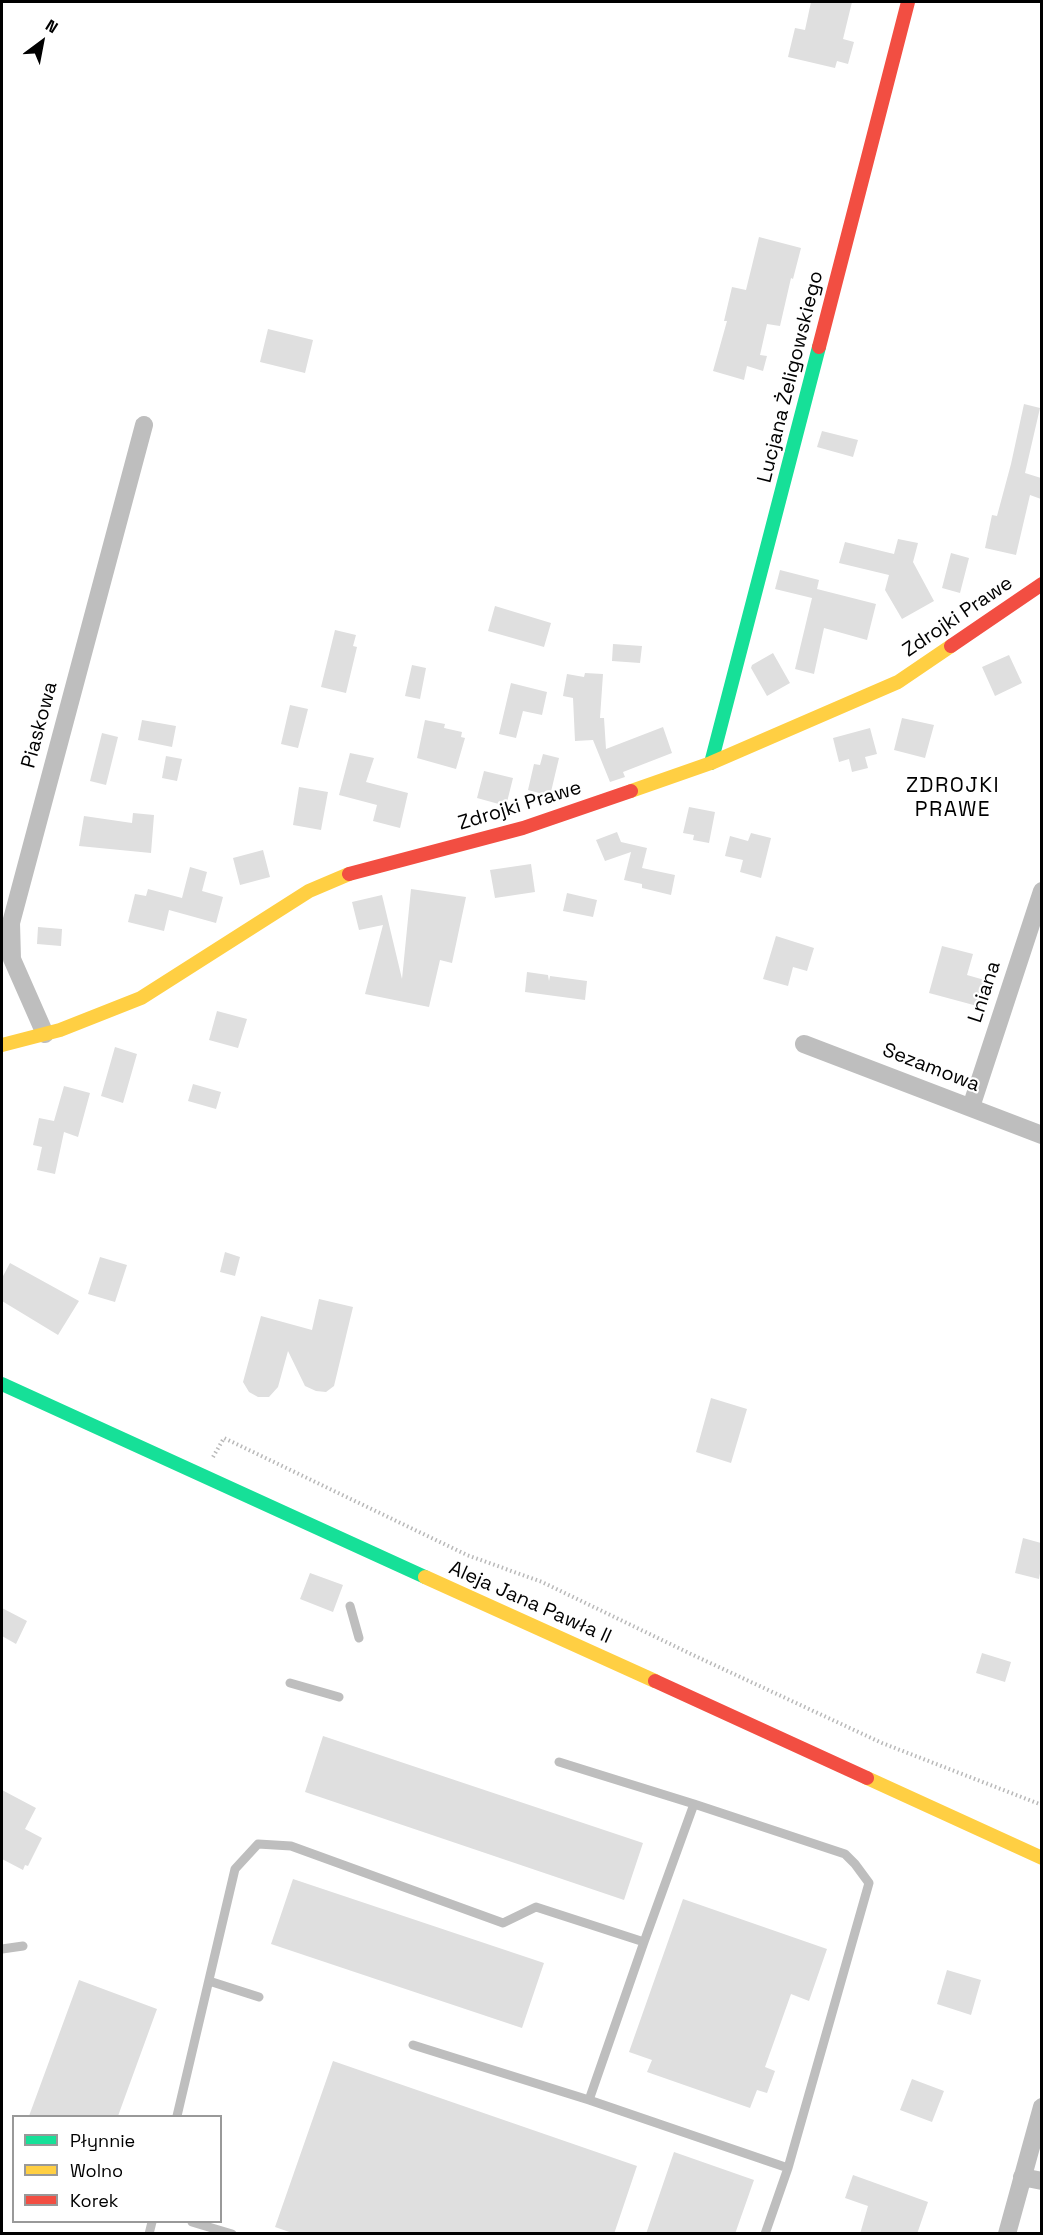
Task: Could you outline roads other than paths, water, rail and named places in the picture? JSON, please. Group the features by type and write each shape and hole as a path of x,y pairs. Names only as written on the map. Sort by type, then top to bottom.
{"street":[{"name":"Lucjana Żeligowskiego","path":"711,763 908,2"},
{"name":"Piaskowa","path":"45,1034 12,959 11,923 144,425"},
{"name":"Zdrojki Prawe","path":"2,1044 45,1034 111,1012 141,998 309,891 348,874 523,828 711,763 898,682 1041,584"},
{"name":"Lniana","path":"971,1107 1041,891"},
{"name":"Sezamowa","path":"804,1044 1041,1135"},
{"name":"Aleja Jana Pawła II","path":"2,1384 1041,1858"},
{"path":"1007,2234 1041,2107"},
{"path":"1022,2177 1041,2181"}],"lane":[{"path":"350,1606 359,1638"},
{"path":"290,1683 339,1697"},
{"path":"559,1762 845,1854 869,1883 788,2168 765,2234"},
{"path":"589,2100 694,1804"},
{"path":"177,2115 235,1869 258,1844 291,1846 503,1923 536,1906 644,1942"},
{"path":"2,1949 23,1946"},
{"path":"209,1981 259,1996"},
{"path":"413,2045 589,2100 788,2168"},
{"path":"195,2223 232,2234"}],"district":[{"name":"ZDROJKI PRAWE","path":"953,798"}]}
